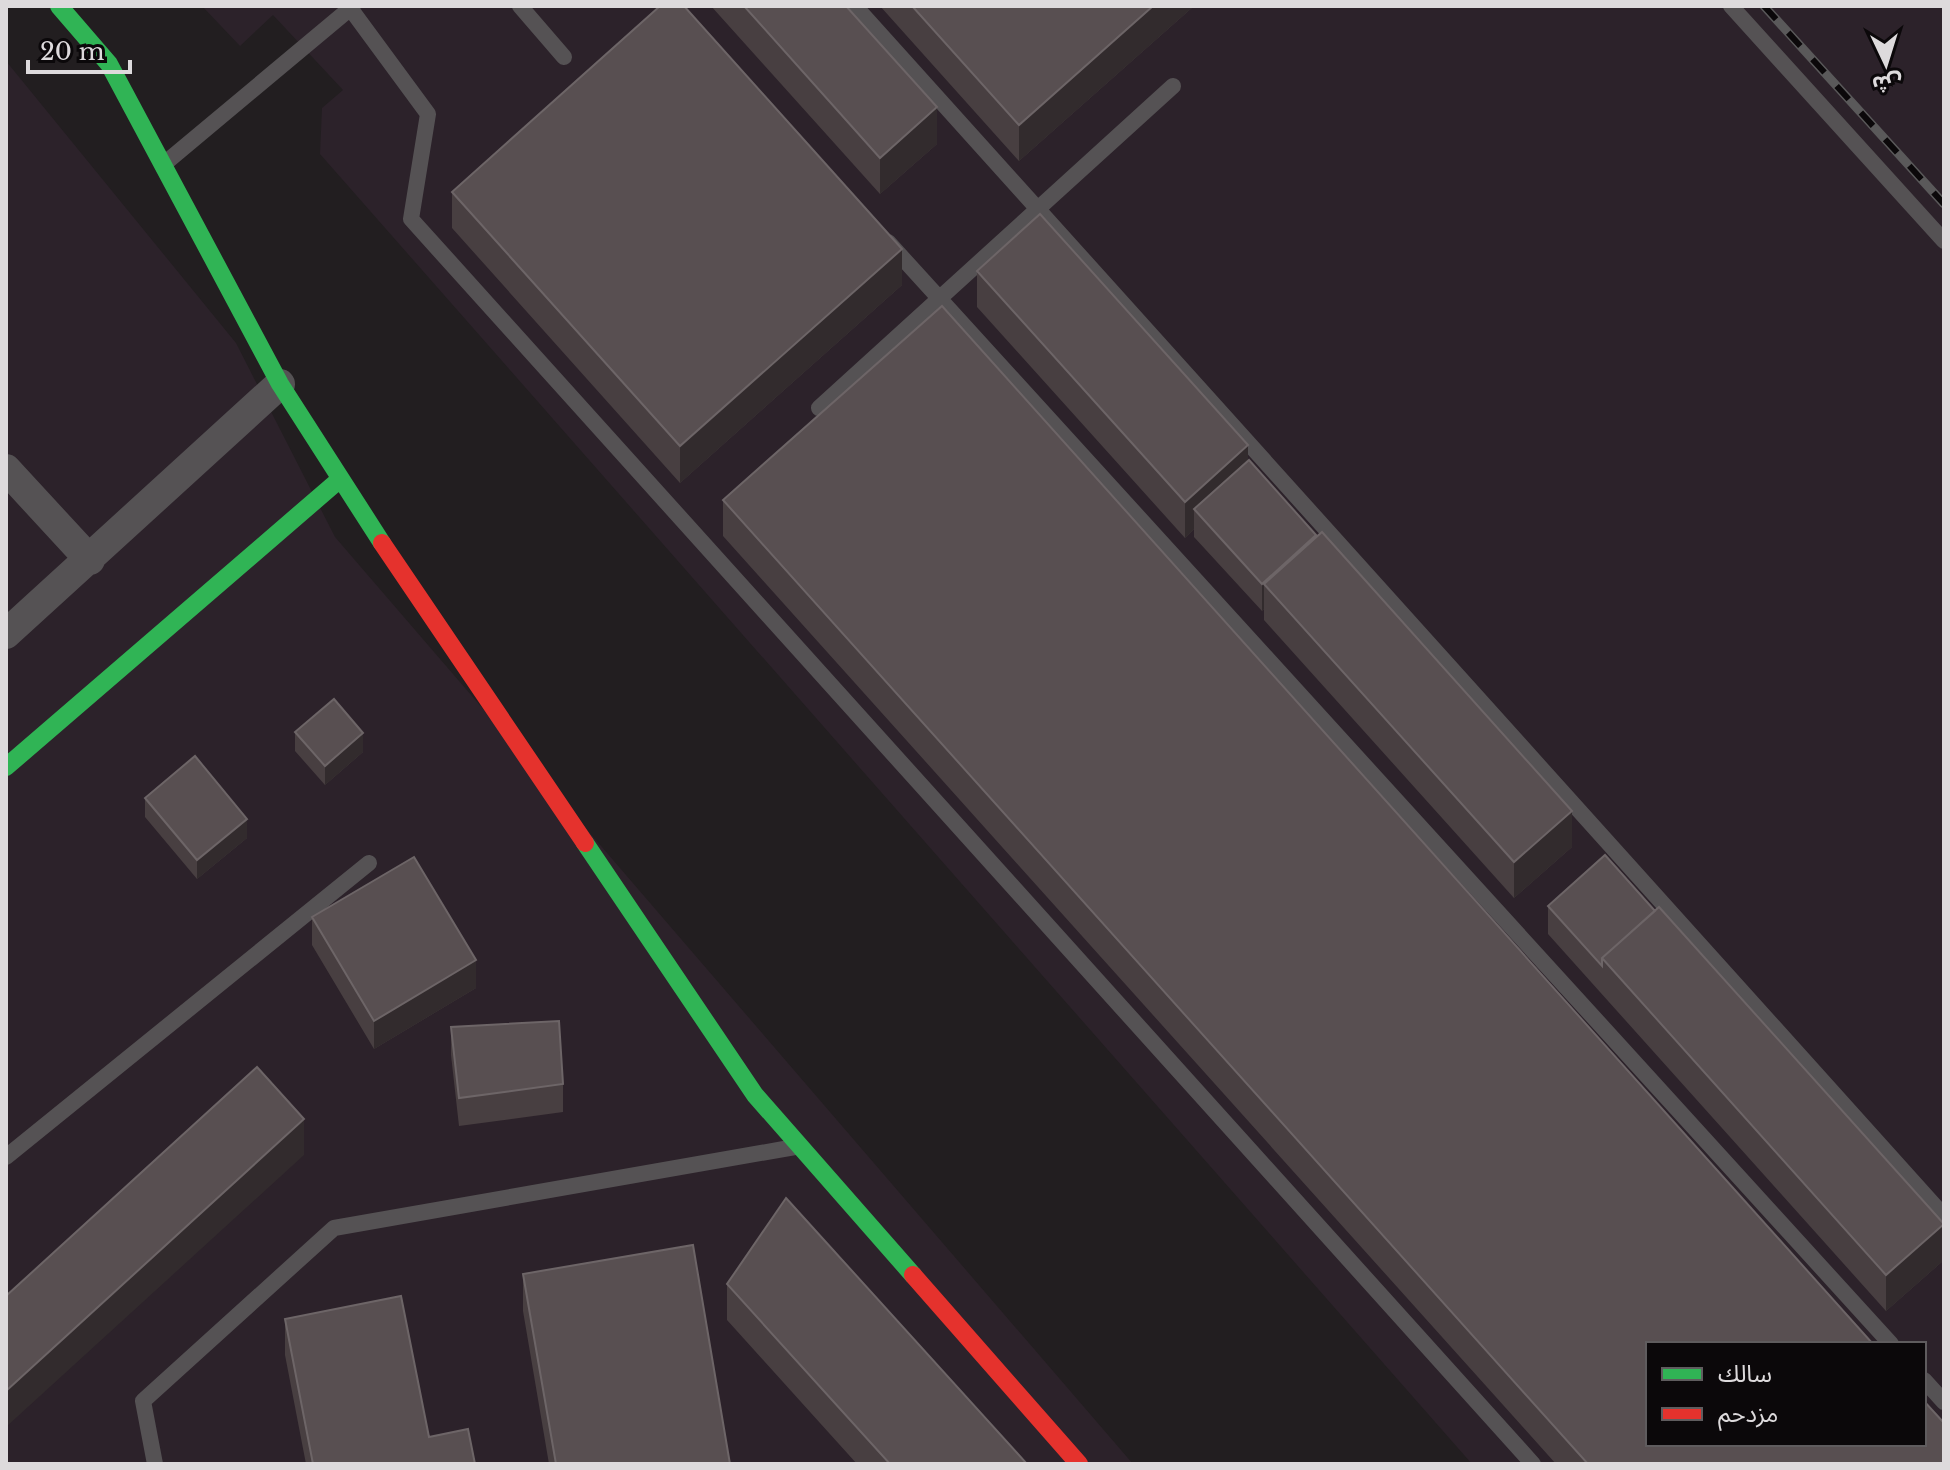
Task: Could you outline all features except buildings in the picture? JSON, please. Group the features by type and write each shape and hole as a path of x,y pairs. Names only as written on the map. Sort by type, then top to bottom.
{"street":[{"path":"59,6 109,64 280,384 339,480 746,1082 1079,1464"},
{"path":"6,634 280,384"},
{"path":"6,469 90,560"},
{"path":"6,767 339,480"}],"lane":[{"path":"520,6 564,57"},
{"path":"855,6 1944,1216"},
{"path":"1731,6 1944,241"},
{"path":"163,165 351,7 428,114 411,219 1533,1464"},
{"path":"819,408 1173,86"},
{"path":"876,228 1889,1342"},
{"path":"6,1157 369,863"},
{"path":"155,1464 143,1401 334,1228 799,1146"},
{"path":"1926,1382 1944,1402"}],"shaded area":[{"path":"202,6 1944,6 1944,1464 1472,1464 320,154 322,108 343,90 273,15 240,46"},
{"path":"6,61 236,343 335,537 1133,1464 6,1464"}],"railway":[{"path":"1764,6 1944,204"}],"traffic: fast":[{"path":"59,6 109,64 280,384 382,543"},
{"path":"6,767 339,480"},
{"path":"585,843 755,1095 913,1275"}],"traffic: jam":[{"path":"382,543 585,843"},
{"path":"913,1275 1079,1464"}]}
